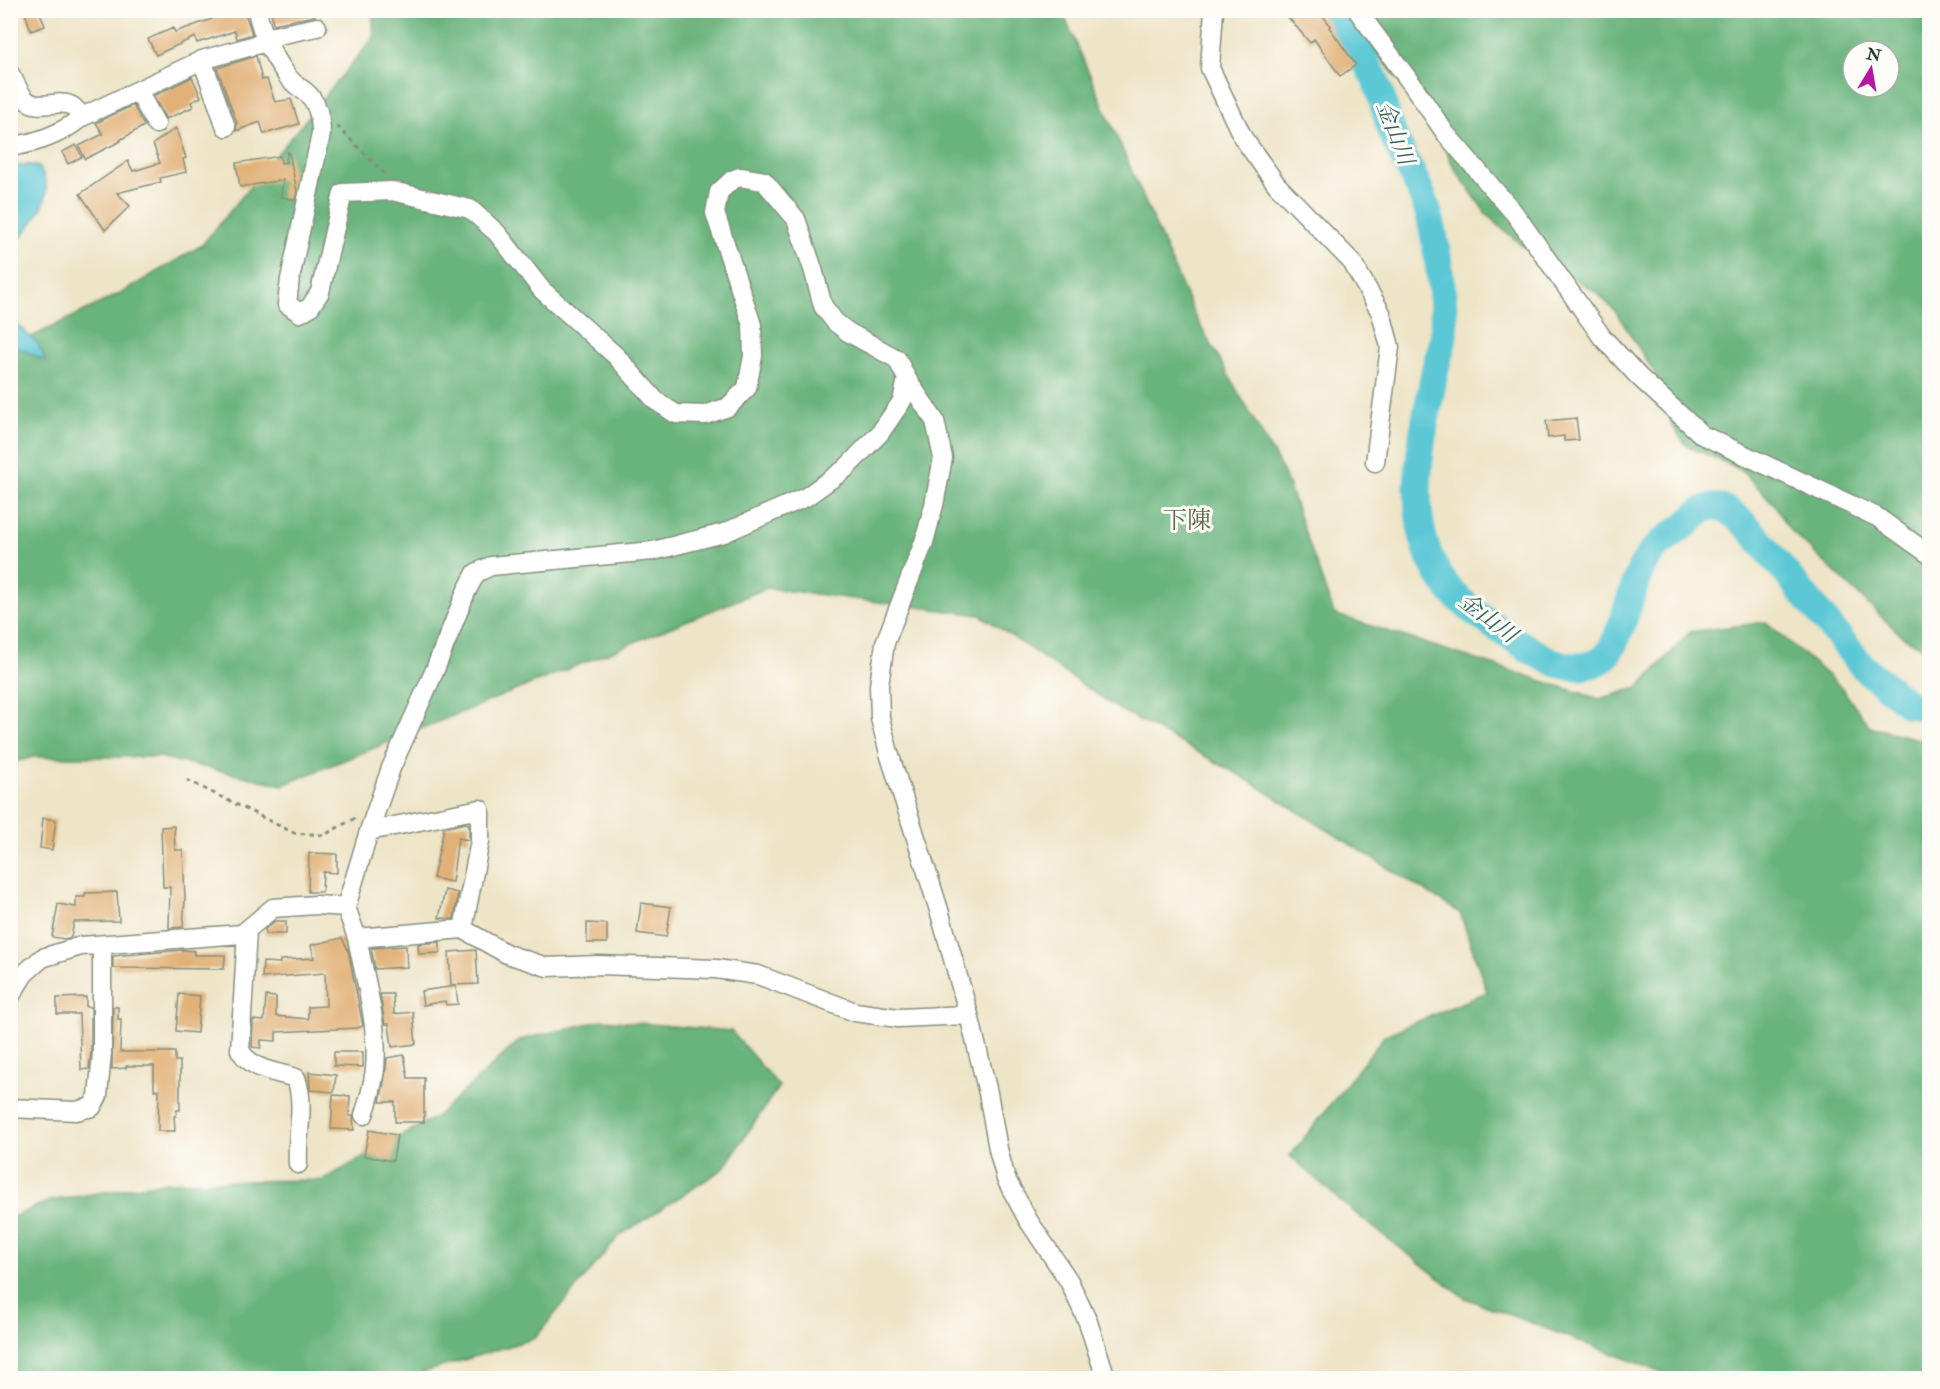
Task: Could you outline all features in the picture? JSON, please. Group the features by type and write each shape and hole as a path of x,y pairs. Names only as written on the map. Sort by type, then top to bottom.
{"street":[{"path":"257,10 265,40 290,80 309,95 317,106 321,120 321,134 290,279 287,304 300,313 310,307 320,292 343,193 392,191 470,209 497,232 542,290 616,356 656,401 676,414 705,415 728,407 747,388 753,356 752,325 727,254 716,213 719,192 732,180 740,177 764,181 796,219 823,306 835,321 848,332 897,359 907,379 935,421 943,458 924,542 885,643 879,685 880,718 969,1015 1006,1179 1029,1220 1069,1281 1088,1322 1106,1378"},
{"path":"1214,10 1210,68 1243,138 1277,185 1352,262 1381,313 1390,348 1375,462"},
{"path":"1357,10 1446,134 1515,214 1602,337 1639,377 1702,435 1877,517 1929,555"},
{"path":"10,147 48,139 82,117 202,60 265,40 317,27"},
{"path":"202,60 226,127"},
{"path":"10,74 26,99 33,104 63,103 74,107 82,117"},
{"path":"138,92 156,124"},
{"path":"364,1115 371,1094 375,1067 371,1006 357,938 346,907 364,823 392,768 434,672 465,592 476,573 502,564 653,551 724,533 806,497 845,469 880,432 902,401 907,379"},
{"path":"364,823 480,809 480,841 463,928"},
{"path":"10,997 24,974 42,958 81,946 242,934 273,908 316,905 346,907"},
{"path":"357,938 463,928 507,954 547,967 598,965 716,969 758,975 855,1012 898,1018 969,1015"},
{"path":"247,931 240,1050 246,1060 255,1066 296,1078 301,1092 302,1110 297,1150 298,1164"},
{"path":"10,1108 76,1111 92,1107 98,1096 102,1053 102,945"}],"path":[{"path":"317,106 393,182"},
{"path":"187,780 294,833 324,835 364,823"}],"green space":[{"path":"372,11 1062,11 1195,316 1284,473 1334,614 1599,699 1638,688 1690,632 1766,622 1841,687 1870,727 1918,739 1929,736 1929,1378 1677,1378 1465,1298 1351,1210 1290,1156 1385,1035 1487,992 1460,913 1243,777 1117,708 980,615 767,588 283,785 159,757 34,757 11,763 11,351 15,345 123,292 202,245 374,37"},
{"path":"1352,11 1929,11 1929,651 1903,637 1789,529 1775,505 1740,469 1687,446 1672,426 1657,377 1616,312 1596,292 1527,250 1487,215 1455,169 1431,122 1353,21"},
{"path":"603,1020 731,1031 779,1086 723,1169 619,1236 535,1338 406,1378 11,1378 10,1218 49,1201 167,1182 323,1180 437,1116 520,1040"}],"water":[{"path":"29,165 39,167 44,176 46,193 41,209 16,243 11,256 11,167"},
{"path":"11,313 16,324 38,344 46,361 11,344"}],"building":[{"path":"24,10 39,10 45,26 31,31"},
{"path":"209,10 244,10 252,34 237,39 235,31 197,43 195,37 156,55 148,39 173,28 175,32 212,19"},
{"path":"271,10 314,10 315,16 273,24"},
{"path":"1282,10 1318,10 1356,65 1340,76 1314,39 1310,43"},
{"path":"256,56 262,80 267,79 275,102 291,99 299,124 264,134 260,122 236,131 237,123 217,68"},
{"path":"192,77 201,97 191,102 193,107 166,119 153,96"},
{"path":"133,105 144,126 121,141 85,159 79,146 103,134 96,123"},
{"path":"176,128 186,158 183,159 186,172 160,178 161,182 117,193 130,206 105,230 80,194 128,161 133,171 160,163 153,144"},
{"path":"76,145 82,157 68,164 62,152"},
{"path":"287,152 289,152 297,192 295,200 281,197 283,180 240,187 236,163 280,156 281,163 286,162"},
{"path":"1576,418 1579,440 1564,441 1564,436 1548,438 1546,421"},
{"path":"43,818 56,820 52,850 40,848"},
{"path":"469,824 469,840 458,838 452,882 433,878 444,828"},
{"path":"174,826 175,850 183,850 185,899 183,927 169,928 170,887 163,887 161,827"},
{"path":"309,853 337,854 337,873 323,872 322,892 308,892"},
{"path":"445,890 458,893 454,919 439,918"},
{"path":"117,892 119,921 74,922 71,937 65,939 52,937 58,904 76,907 76,897 85,897 85,893"},
{"path":"641,903 671,907 666,937 637,933"},
{"path":"275,921 286,921 286,934 265,934 265,929"},
{"path":"587,923 607,924 607,943 587,943"},
{"path":"342,938 348,950 363,1026 276,1032 276,1041 261,1040 261,1048 252,1047 253,1020 264,1021 266,996 276,997 276,1016 308,1019 308,1007 326,1006 325,973 262,978 263,962 280,963 280,960 314,958 311,945"},
{"path":"440,942 440,953 419,954 418,944"},
{"path":"406,946 407,967 375,969 371,948"},
{"path":"476,950 478,984 451,985 449,952"},
{"path":"194,951 194,955 225,955 224,969 113,968 113,956"},
{"path":"456,986 458,1004 446,1005 445,1001 423,1005 421,991"},
{"path":"179,994 200,996 197,1033 176,1031"},
{"path":"380,994 393,994 394,1014 413,1012 416,1044 392,1047 389,1024 385,1024"},
{"path":"86,997 86,1007 91,1007 91,1052 89,1069 81,1070 79,1014 57,1014 57,998"},
{"path":"113,1007 118,1007 118,1019 121,1019 120,1052 175,1052 175,1061 180,1061 180,1110 177,1110 174,1116 175,1131 158,1131 159,1090 154,1090 154,1066 126,1066 126,1068 112,1069"},
{"path":"334,1052 363,1052 363,1067 334,1066"},
{"path":"404,1055 408,1078 424,1078 424,1122 395,1122 395,1102 380,1102 387,1058"},
{"path":"309,1072 336,1075 334,1092 310,1090"},
{"path":"333,1095 350,1096 349,1116 353,1116 354,1130 331,1129"},
{"path":"369,1130 397,1135 393,1161 364,1156"}],"waterway":[{"name":"金山川","path":"1327,10 1353,43 1375,79 1395,139 1418,186 1430,218 1440,272 1444,327 1421,447 1418,500 1427,551 1446,585 1465,604 1496,628 1537,654 1567,666 1589,665 1600,661 1613,645 1638,577 1650,554 1703,510 1718,507 1732,514 1755,535 1864,668 1910,705 1930,708"}],"district":[{"name":"下陳","path":"1187,520"}]}
